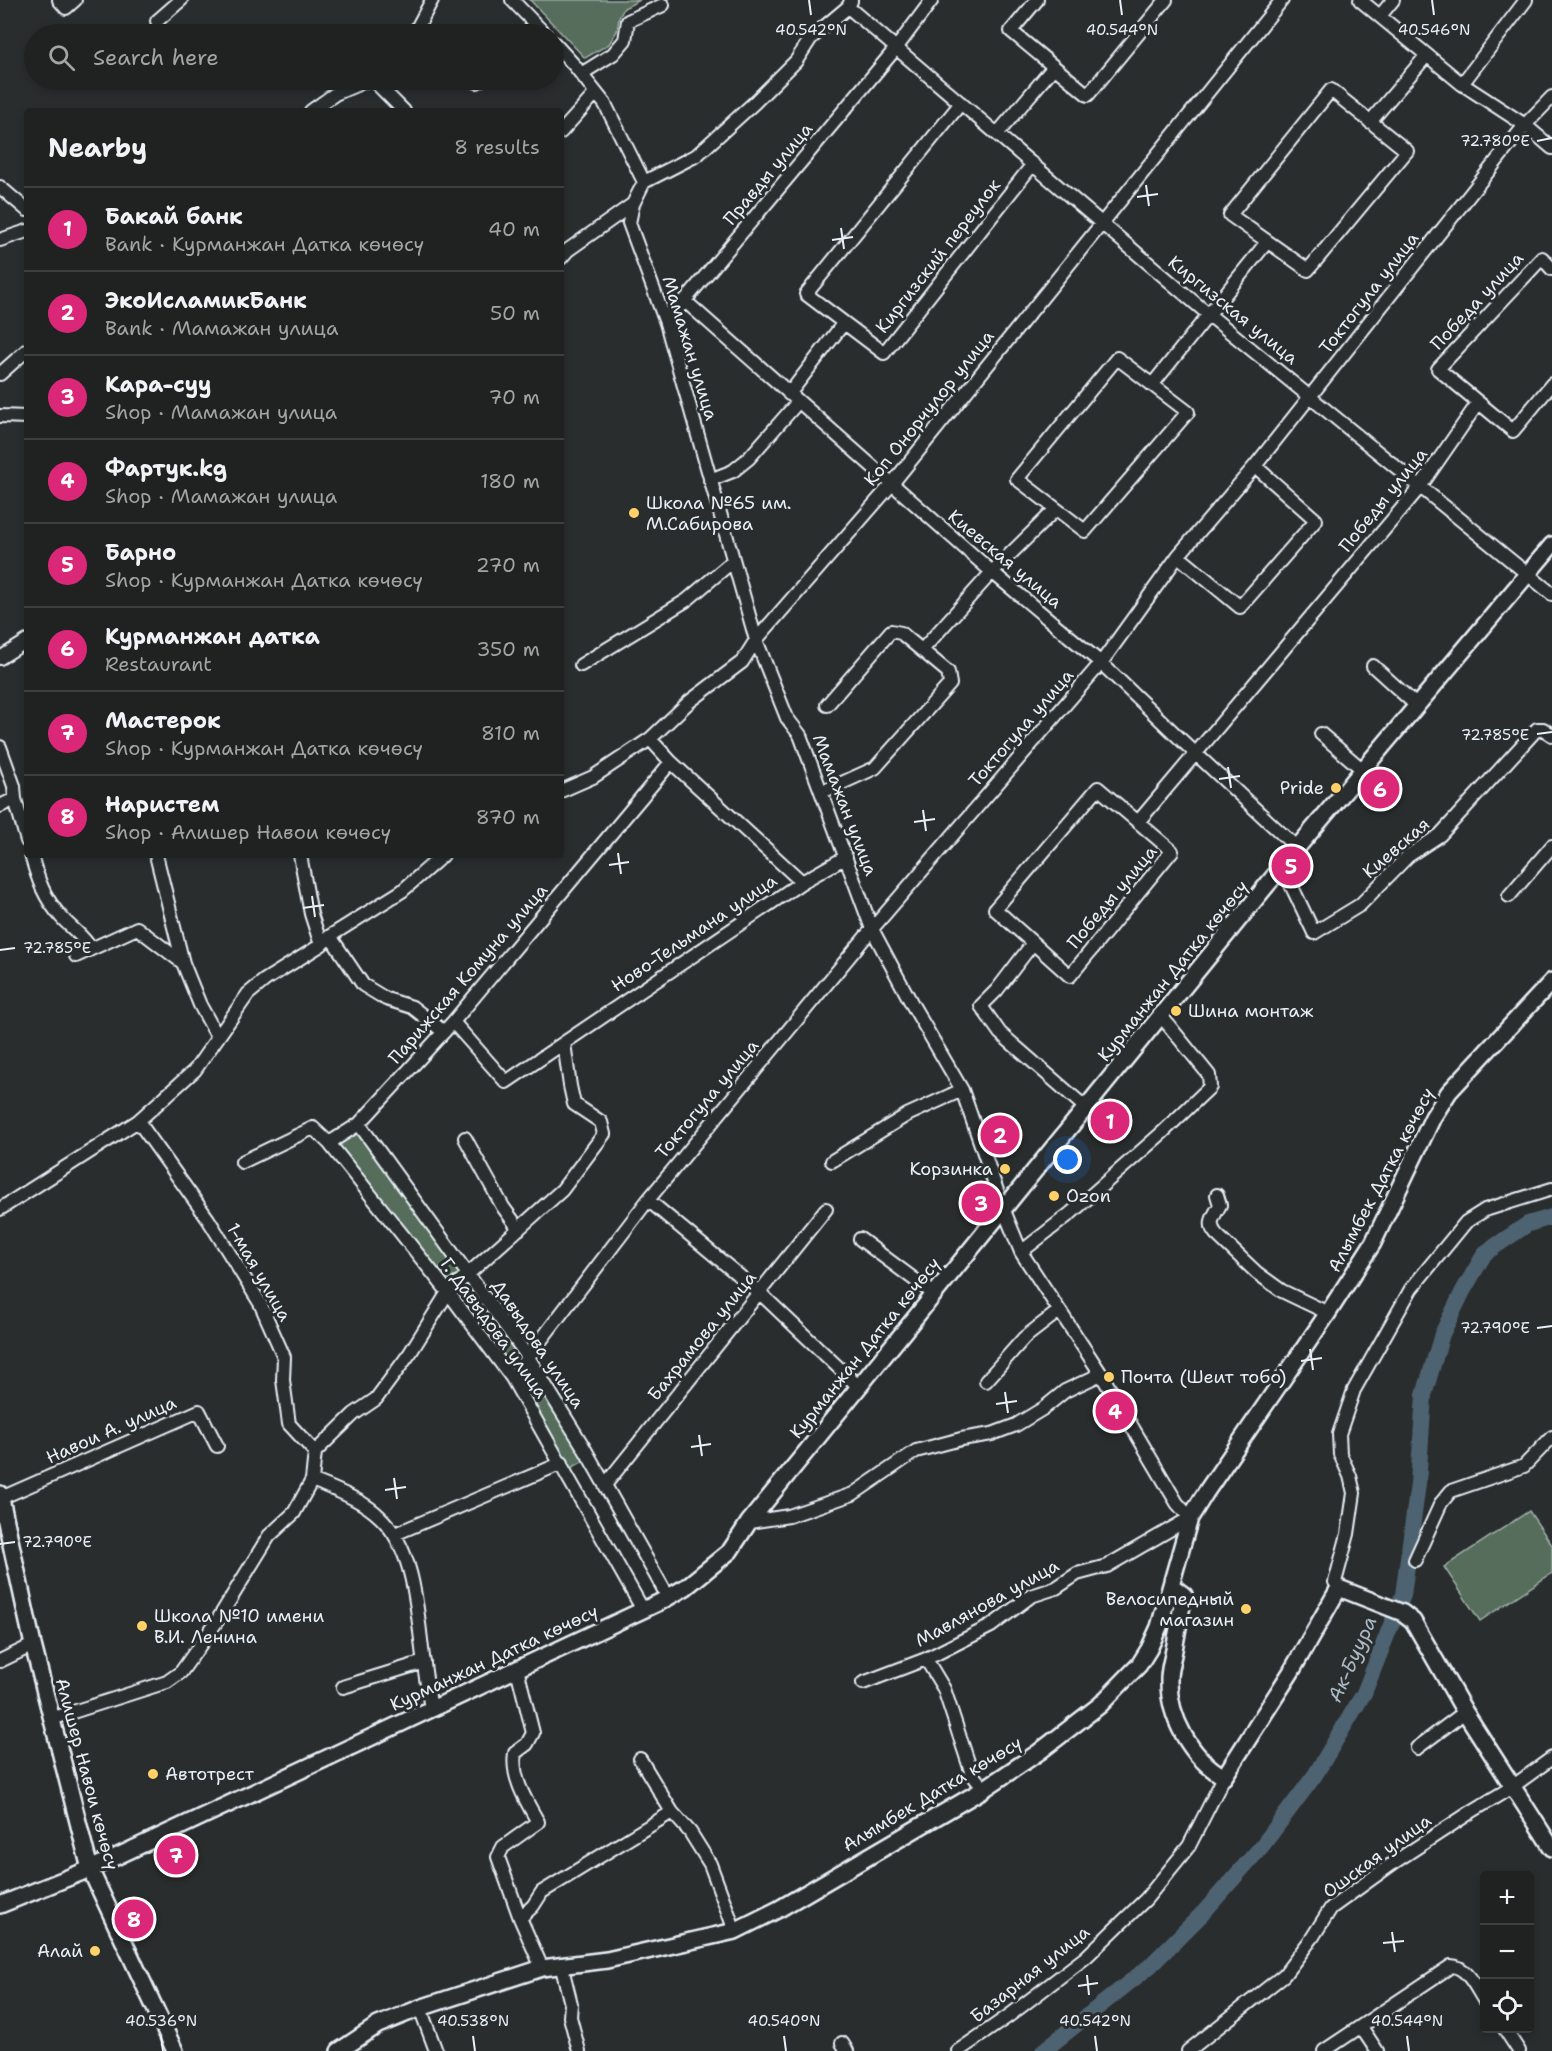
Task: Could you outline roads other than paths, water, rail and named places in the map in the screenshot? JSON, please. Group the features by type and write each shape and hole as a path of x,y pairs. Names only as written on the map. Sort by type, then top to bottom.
{"main road":[{"name":"Курманжан Датка көчөсү","path":"0,1905 90,1869 643,1610 686,1587 730,1551 749,1522 1003,1208 1162,1017 1298,848 1552,545"},
{"name":"Алымбек Датка көчөсү","path":"339,2051 378,2025 420,2008 542,1968 607,1960 735,1931 779,1909 984,1789 1039,1752 1100,1705 1139,1665 1149,1649 1159,1627 1172,1586 1190,1518 1373,1243 1433,1117 1449,1092 1552,981"},
{"name":"Алишер Навои көчөсү","path":"0,1496 33,1645 90,1869 175,2051"},
{"path":"1172,1586 1184,1595 1168,1678 1173,1705 1188,1743 1213,1770 1224,1777 1292,1672 1339,1588 1403,1613 1413,1621 1430,1646 1466,1712 1552,1848"}],"street":[{"path":"59,0 66,8 75,0"},
{"path":"157,21 181,0"},
{"path":"419,24 432,0"},
{"path":"512,0 532,24"},
{"name":"Правды улица","path":"666,323 897,47 932,0"},
{"path":"1037,0 1011,31 1088,95 1166,0"},
{"name":"Коп Онорчулор улица","path":"564,789 593,777 650,739 689,702 742,662 756,640 891,485 1282,0"},
{"path":"1360,0 1462,84 1526,125 1552,148"},
{"path":"1380,16 1393,0"},
{"path":"1462,84 1526,0"},
{"path":"564,54 605,104 644,182 697,155 754,104 796,61 811,38 850,3"},
{"name":"Киргизская улица","path":"850,3 961,103 1208,314 1552,594"},
{"path":"581,74 613,54 625,40 628,21 663,5"},
{"path":"1371,123 1427,55"},
{"path":"997,134 1053,68"},
{"path":"315,108 335,94 345,90"},
{"path":"382,90 401,108"},
{"path":"1331,90 1371,123 1407,151 1308,270 1230,215 1331,90"},
{"path":"564,129 597,93"},
{"name":"Токтогула улица","path":"512,1378 648,1200 872,929 1101,663 1179,556 1311,396 1526,125 1552,97"},
{"name":"Киргизский переулок","path":"961,103 806,294 884,353 1033,164"},
{"name":"Мамажан улица","path":"644,182 633,204 629,222 666,323 756,640 787,718 800,735 872,929 962,1090 1003,1208 1021,1252 1101,1374 1177,1503 1190,1518"},
{"path":"0,187 24,207"},
{"path":"564,255 633,204"},
{"path":"0,240 24,232"},
{"path":"1152,385 1267,242"},
{"name":"Победа улица","path":"1552,269 1542,258 1438,369 1513,431 1552,384"},
{"name":"Киевская улица","path":"685,301 891,485 1101,663 1298,848"},
{"path":"710,480 733,471 749,458 843,324"},
{"path":"0,374 24,353"},
{"path":"1117,358 1188,412 1085,531 1056,509 1017,479 1117,358"},
{"name":"Победы улица","path":"1138,822 1420,487 1478,403"},
{"path":"0,416 24,417"},
{"path":"1179,556 1239,607 1316,520 1254,466"},
{"path":"922,650 992,572 1056,509"},
{"path":"581,665 687,600 733,561"},
{"path":"822,792 875,768 950,684 948,672 901,633 891,631 827,705"},
{"path":"0,658 24,643"},
{"path":"1373,666 1417,706"},
{"name":"Киевская","path":"1283,868 1314,933 1360,905 1408,856 1440,835 1538,729 1547,732"},
{"path":"1321,734 1363,770"},
{"path":"650,739 671,762 802,882"},
{"path":"0,747 14,786 15,799 24,830"},
{"name":"Парижская Комуна улица","path":"329,1143 358,1124 453,1022 671,762"},
{"name":"Победы улица","path":"1098,788 1138,822 1173,851 1070,976 995,909 1098,788"},
{"path":"0,806 15,799"},
{"path":"1509,896 1552,846"},
{"name":"Ново-Тельмана улица","path":"453,1022 506,1082 802,882 846,857"},
{"path":"32,858 40,887 61,917 86,941 91,949"},
{"path":"157,858 183,963 200,1005 217,1036"},
{"path":"301,858 311,914 325,941 363,985 386,999 412,1007 444,1032"},
{"path":"0,1209 138,1121 195,1070 248,994 265,980 402,891 440,858"},
{"path":"76,957 137,928 183,963"},
{"path":"1033,943 997,990 981,1006 1000,1033 1086,1108"},
{"path":"1021,1252 1080,1206 1210,1087 1209,1075 1162,1017"},
{"path":"51,1719 167,1682 181,1672 217,1621 269,1536 294,1513 312,1480 315,1452 354,1414 376,1399 410,1353 448,1292 562,1190 604,1134 602,1122 574,1104 564,1043"},
{"path":"832,1161 907,1115 962,1090"},
{"name":"1-мая улица","path":"138,1121 208,1219 260,1303 284,1357 283,1380 289,1424 315,1452"},
{"name":"Давыдова улица","path":"358,1124 528,1357 605,1485 668,1597"},
{"path":"242,1162 314,1128 329,1143"},
{"path":"465,1138 503,1208 519,1228"},
{"name":"Г. Давыдова улица","path":"329,1143 448,1292 512,1378 643,1610"},
{"path":"1339,1588 1335,1582 1348,1534 1354,1493 1350,1476 1340,1454 1339,1434 1354,1390 1411,1289 1466,1222 1485,1210 1552,1189"},
{"path":"1217,1195 1220,1205 1211,1222 1211,1228 1216,1234 1257,1273 1282,1291 1328,1313"},
{"path":"648,1200 760,1293 860,1387"},
{"name":"Бахрамова улица","path":"605,1485 826,1209"},
{"path":"860,1239 934,1294"},
{"path":"986,1381 1024,1338 1059,1311"},
{"path":"749,1522 789,1516 853,1494 916,1451 961,1439 992,1434 1016,1425 1044,1408 1065,1391 1101,1374"},
{"name":"Навои А. улица","path":"0,1496 199,1411 217,1446"},
{"path":"1415,1560 1441,1503 1452,1491 1524,1466 1552,1437"},
{"path":"395,1534 562,1463"},
{"path":"312,1480 349,1496 379,1515 395,1534 406,1557 421,1631 431,1710"},
{"name":"Мавлянова улица","path":"863,1683 926,1659 991,1626 1031,1596 1056,1588 1077,1574 1107,1566 1190,1518"},
{"path":"0,1661 33,1645"},
{"path":"926,1659 944,1689 972,1774 984,1789"},
{"path":"343,1687 424,1662"},
{"path":"517,1669 533,1733 527,1744 514,1753 513,1766 520,1788 538,1822 503,1847 498,1857 520,1918 542,1968"},
{"path":"1417,1748 1466,1712"},
{"name":"Ошская улица","path":"1188,2051 1284,1975 1312,1938 1330,1908 1396,1861 1512,1787 1552,1758"},
{"path":"640,1759 672,1812 690,1832 710,1864 735,1931"},
{"name":"Базарная улица","path":"958,2051 1086,1957 1146,1899 1190,1846 1224,1777"},
{"path":"520,1918 533,1906 542,1892 672,1812"},
{"path":"561,1965 571,2004 570,2017 579,2051"},
{"path":"1324,2051 1451,1966 1458,1966 1464,1970 1480,1993"},
{"path":"420,2008 436,2051"},
{"path":"1361,2026 1377,2051"},
{"path":"1507,2033 1519,2051"}],"waterway":[{"name":"Ак-Буура","path":"1043,2051 1150,1966 1203,1913 1262,1846 1315,1775 1364,1693 1403,1595 1418,1484 1424,1395 1442,1334 1485,1253 1528,1224 1552,1217"}],"place":[{"name":"Школа №65 им. М.Сабирова","path":"634,513"},
{"name":"Pride","path":"1336,788"},
{"name":"Курманжан датка","path":"1380,789"},
{"name":"Барно","path":"1291,866"},
{"name":"Шина монтаж","path":"1176,1011"},
{"name":"Бакай банк","path":"1110,1121"},
{"name":"ЭкоИсламикБанк","path":"1000,1135"},
{"name":"Корзинка","path":"1005,1169"},
{"name":"Ozon","path":"1054,1196"},
{"name":"Кара-суу","path":"981,1203"},
{"name":"Почта (Шеит тобо)","path":"1109,1377"},
{"name":"Фартук.kg","path":"1115,1411"},
{"name":"Велосипедный магазин","path":"1246,1609"},
{"name":"Школа №10 имени В.И. Ленина","path":"142,1626"},
{"name":"Автотрест","path":"153,1774"},
{"name":"Мастерок","path":"176,1855"},
{"name":"Наристем","path":"134,1919"},
{"name":"Алай","path":"95,1951"}]}
